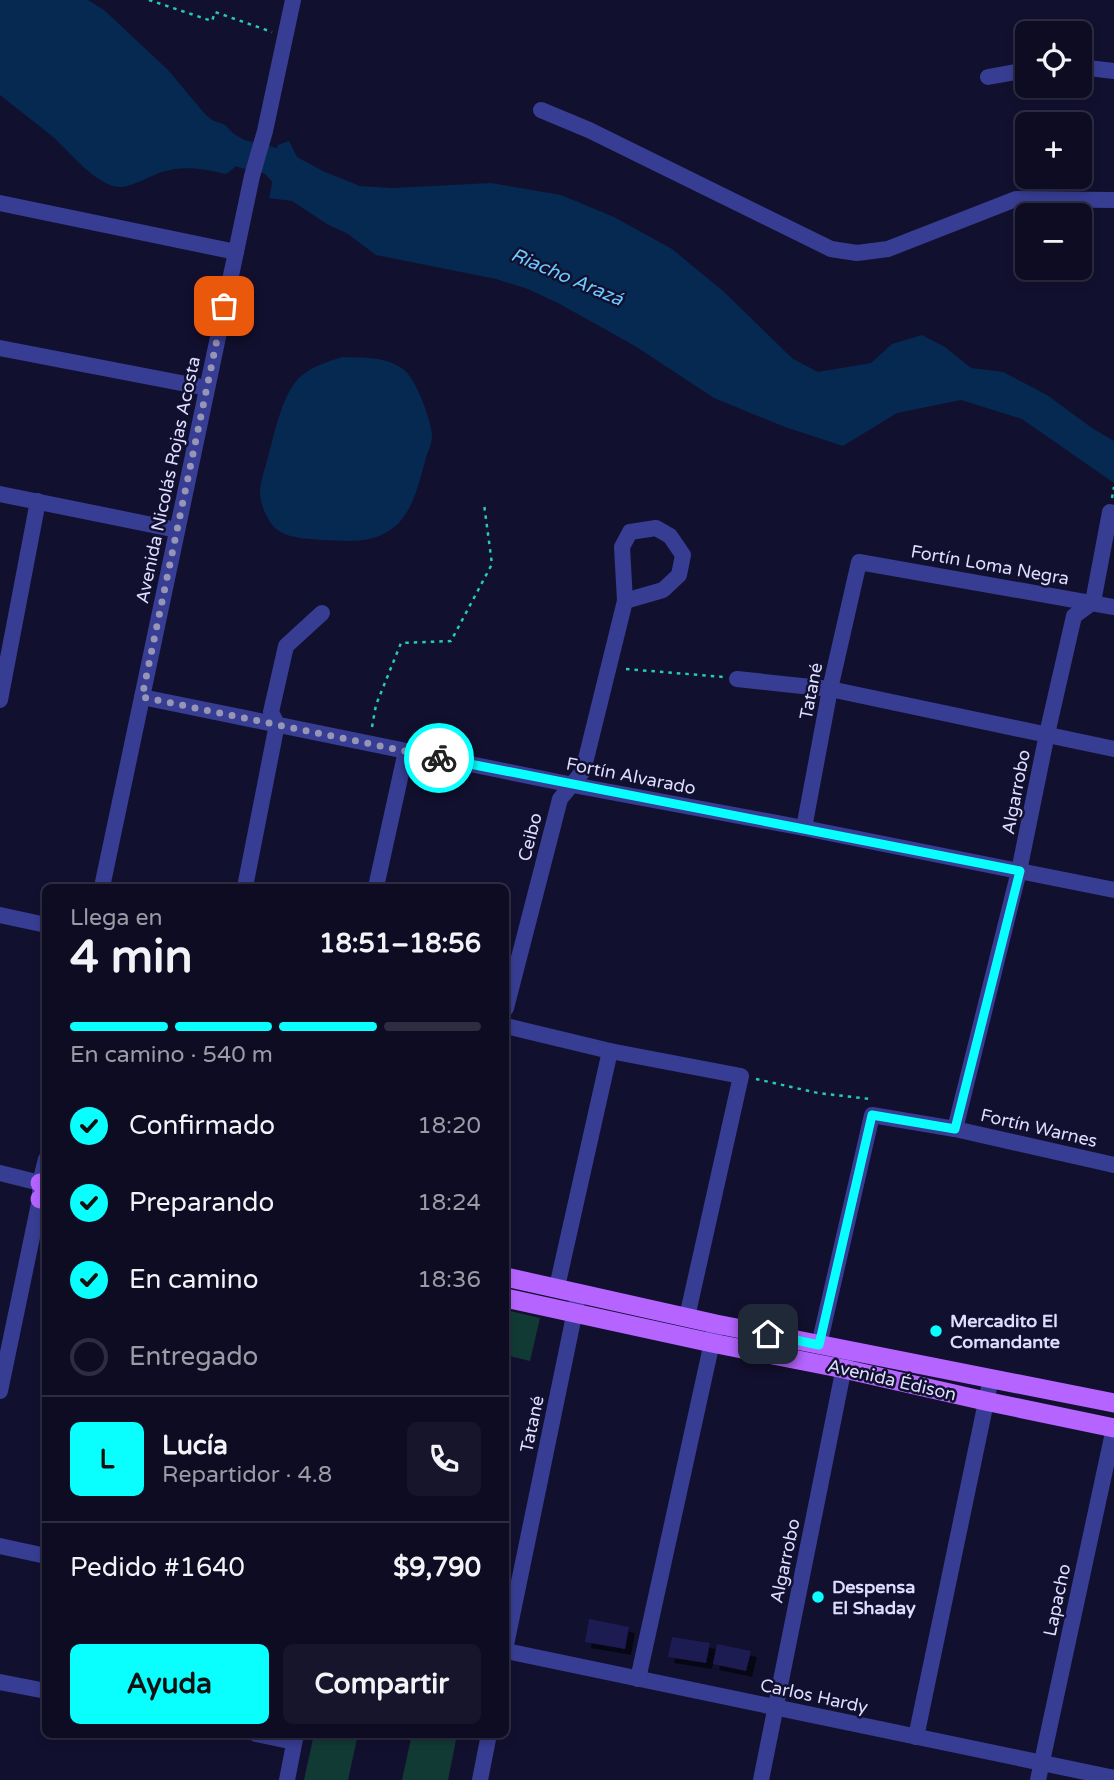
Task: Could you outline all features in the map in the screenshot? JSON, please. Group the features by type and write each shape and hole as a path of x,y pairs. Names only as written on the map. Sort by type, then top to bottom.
{"main road":[{"name":"Avenida Édison","path":"509,1277 558,1287 577,1303 714,1333 846,1360 990,1378 1114,1403"},
{"name":"Avenida Édison","path":"509,1298 577,1303 687,1317 714,1333 819,1345 846,1360 985,1401 1114,1428"}],"street":[{"name":"Avenida Nicolás Rojas Acosta","path":"103,884 251,176 265,131 293,0"},
{"path":"1092,68 1114,71"},
{"path":"988,77 1015,72"},
{"path":"541,110 589,130 831,249 857,253 888,249 1016,199 1114,200"},
{"path":"0,203 236,252"},
{"path":"0,348 207,387"},
{"path":"0,494 177,530"},
{"path":"0,700 38,502"},
{"name":"Algarrobo","path":"955,1129 1020,871 1074,616 1093,602 1110,512"},
{"name":"Ceibo","path":"509,996 560,799 583,771 625,601 622,547 630,532 656,528 670,536 683,555 680,575 663,590 625,601"},
{"name":"Fortín Loma Negra","path":"859,562 1114,607"},
{"name":"Tatané","path":"804,828 830,689 859,562"},
{"path":"246,884 276,724 271,712 286,646 322,613"},
{"path":"737,679 830,689 1114,749"},
{"name":"Fortín Alvarado","path":"142,697 573,785 1114,890"},
{"path":"377,884 406,751"},
{"path":"0,915 42,924"},
{"path":"509,1028 610,1051 741,1076 687,1317"},
{"path":"558,1287 610,1051"},
{"path":"819,1345 872,1115"},
{"name":"Fortín Warnes","path":"872,1115 955,1129 1114,1165"},
{"path":"0,1173 42,1191"},
{"path":"0,1391 42,1196"},
{"name":"Tatané","path":"509,1631 577,1303"},
{"path":"638,1679 714,1333"},
{"name":"Algarrobo","path":"761,1780 846,1360"},
{"path":"916,1737 990,1378"},
{"name":"Lapacho","path":"1038,1780 1114,1428"},
{"path":"0,1546 42,1555"},
{"name":"Carlos Hardy","path":"509,1652 1114,1778"},
{"path":"0,1682 42,1690"},
{"path":"287,1780 295,1738"},
{"path":"480,1780 488,1738"}],"path":[{"path":"149,0 212,21 215,12 285,37"},
{"path":"369,744 376,705 401,643 451,641 492,564 484,504"},
{"path":"608,667 737,679"},
{"path":"741,1076 818,1093 871,1099 872,1115"}],"green space":[{"path":"509,1311 540,1318 530,1361 509,1356"},
{"path":"313,1738 357,1738 348,1780 304,1780"},
{"path":"411,1738 456,1740 448,1780 402,1780"}],"water":[{"path":"0,0 88,0 104,10 168,70 204,113 233,133 238,157 234,168 226,174 194,168 170,170 121,187 112,186 93,175 52,136 0,95"},
{"path":"289,141 297,157 360,186 392,188 491,183 561,195 614,217 672,249 723,291 793,359 818,372 871,363 892,344 922,335 945,347 971,368 1003,372 1047,395 1114,441 1114,483 1022,419 961,400 897,413 843,446 785,427 714,398 635,346 528,289 496,279 376,255 348,234 292,201 269,198 272,161 278,145"},
{"path":"342,357 381,360 403,369 413,381 426,411 431,444 417,490 407,511 393,528 376,537 355,541 290,536 279,531 268,519 260,494 276,426 283,405 299,378 313,368"}],"building":[{"path":"589,1619 629,1627 625,1649 585,1642"},
{"path":"672,1637 710,1643 706,1663 668,1657"},
{"path":"717,1644 751,1651 746,1671 713,1664"}],"waterway":[{"name":"Riacho Arazá","path":"205,134 239,153 272,161 299,186"}],"way so far":[{"path":"224,306 142,697 439,758"}],"place":[{"name":"Mercadito El Comandante","path":"936,1331"},
{"name":"Despensa El Shaday","path":"818,1597"}],"route":[{"path":"439,758 1020,871 955,1129 872,1115 819,1345 768,1334"}]}
